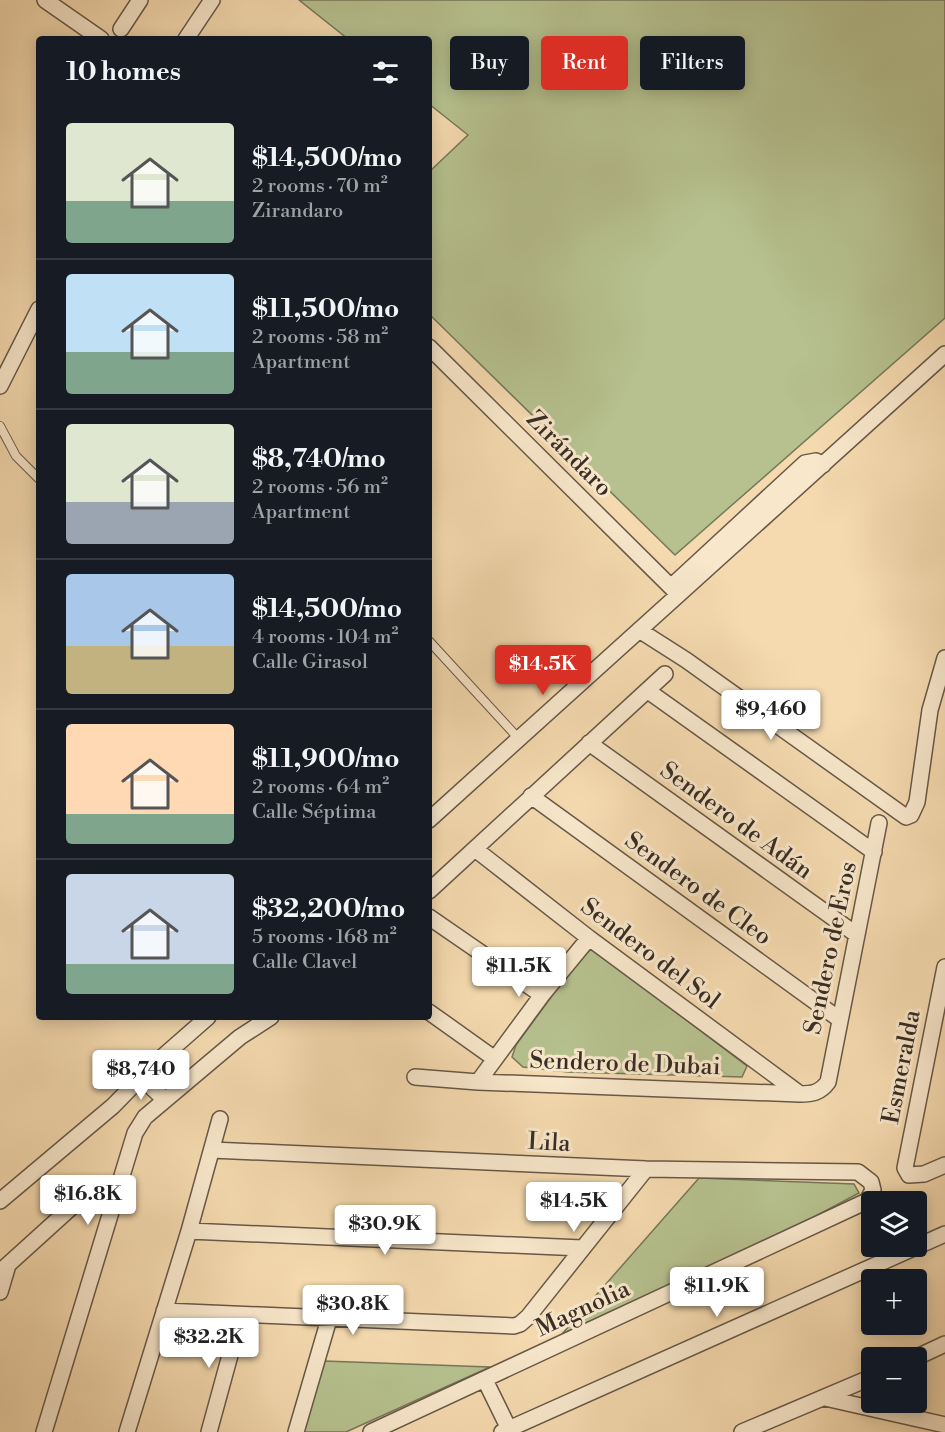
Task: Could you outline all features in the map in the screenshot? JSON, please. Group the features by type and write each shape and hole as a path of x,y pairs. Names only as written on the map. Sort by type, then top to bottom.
{"street":[{"path":"45,0 97,36"},
{"path":"188,36 212,0"},
{"path":"121,29 135,2"},
{"path":"0,386 36,315"},
{"name":"Zirándaro","path":"432,350 674,591"},
{"path":"432,817 613,656 674,591 805,463 816,461 823,465 945,354"},
{"path":"639,630 686,660 906,817 911,814 917,802 930,710 945,658"},
{"path":"432,888 665,674"},
{"path":"648,691 874,852"},
{"name":"Sendero de Adán","path":"590,743 857,935"},
{"name":"Sendero de Cleo","path":"531,796 839,1019"},
{"name":"Sendero de Eros","path":"828,1082 879,823"},
{"name":"Sendero del Sol","path":"476,849 589,938 800,1094"},
{"path":"432,919 542,995"},
{"path":"478,1082 542,995 589,938"},
{"name":"Esmeralda","path":"945,967 905,1168 909,1175 924,1174 945,1165"},
{"path":"432,1014 495,1059"},
{"path":"0,1201 119,1100 205,1020"},
{"path":"44,1432 135,1133 146,1117 165,1100 240,1037 266,1020"},
{"path":"141,1077 165,1100"},
{"name":"Sendero de Dubai","path":"415,1077 478,1082 800,1094 818,1092 828,1082"},
{"path":"127,1432 189,1231 220,1119"},
{"name":"Lila","path":"212,1150 646,1170 858,1172 871,1182 873,1190"},
{"path":"164,1311 514,1326 528,1317 646,1170"},
{"name":"Magnolia","path":"371,1432 867,1201 873,1190"},
{"path":"0,1292 4,1268 86,1194"},
{"path":"189,1231 582,1248"},
{"path":"485,1380 506,1430 945,1234"},
{"path":"209,1432 241,1315"},
{"path":"296,1432 329,1318"},
{"path":"927,1352 945,1344"},
{"path":"741,1432 759,1428 861,1382"},
{"path":"825,1398 945,1425"}],"lane":[{"path":"0,426 16,456 36,476"},
{"path":"432,644 519,740"}],"green space":[{"path":"299,0 945,0 945,318 675,555 432,317 432,169 468,135 432,106 432,36 344,36"},
{"path":"594,950 747,1066 742,1077 568,1072 523,1067 512,1057 516,1045 585,951"},
{"path":"699,1178 854,1184 859,1193 786,1232 562,1334"},
{"path":"324,1361 490,1367 346,1432 301,1432"}]}
